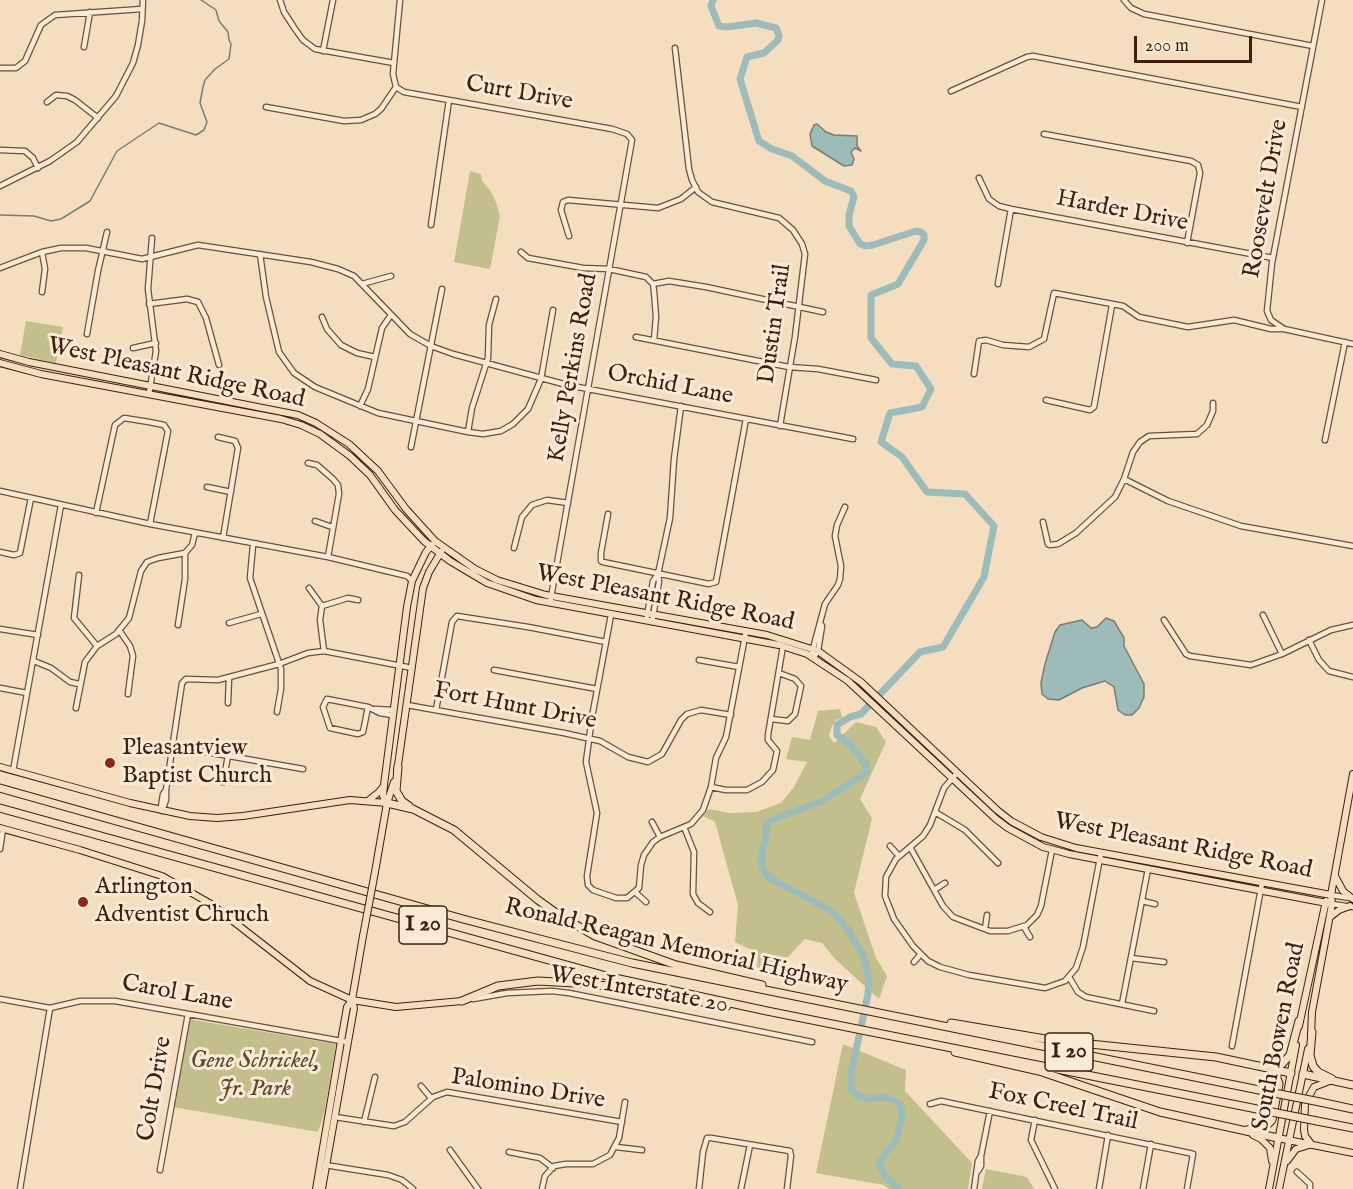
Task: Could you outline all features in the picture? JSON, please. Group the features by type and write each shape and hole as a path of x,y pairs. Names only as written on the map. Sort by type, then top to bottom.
{"highway":[{"path":"398,767 396,791 398,797 413,809 454,830 558,915 596,936 684,968 751,982 805,997"},
{"name":"Ronald Reagan Memorial Highway","path":"0,788 595,954 673,972 1353,1109"},
{"path":"387,803 413,809"},
{"name":"Ronald Reagan Memorial Highway","path":"0,808 580,969 767,1011 1353,1128"},
{"path":"462,1001 498,986 538,981 594,984 767,1011"},
{"path":"498,986 498,995"},
{"path":"901,1017 961,1024 1042,1038 1205,1055 1276,1067 1287,1061 1290,1055 1299,1021"},
{"path":"1312,1032 1311,1059 1318,1072 1332,1079"},
{"path":"915,1041 967,1056 1039,1071 1160,1112 1278,1138"},
{"path":"1259,1065 1291,1072"},
{"path":"1245,1131 1266,1126 1272,1120 1279,1084 1276,1075 1269,1068"},
{"path":"1303,1074 1353,1084"}],"main road":[{"name":"West Pleasant Ridge Road","path":"0,354 29,362 280,410 316,423 350,444 378,471 440,554 487,584 517,595 651,613 789,640 843,667 997,810 1023,828 1056,843 1148,869 1329,903"},
{"name":"West Pleasant Ridge Road","path":"0,363 41,374 280,419 301,425 338,445 370,476 395,510 419,536 444,548 475,569 497,580 551,600 611,615 814,653 868,699 952,779 1008,828 1032,843 1052,850 1331,895"},
{"path":"419,536 423,546 423,557"},
{"path":"387,803 383,796 384,785 407,607 412,581 423,557 433,543"},
{"path":"322,1189 323,1165 344,1041 354,1008 352,1000 387,803 391,797 398,767 419,605 428,573 444,548"},
{"path":"428,573 438,563 454,564"},
{"path":"390,740 391,761 398,767"},
{"path":"0,767 162,811 190,816 217,818 274,812 338,801 369,800 387,803"},
{"name":"South Bowen Road","path":"1269,1189 1299,1021 1331,895 1353,774"},
{"path":"369,800 380,792 384,785"},
{"name":"West Interstate 20","path":"2,829 80,850 162,876 212,904 310,981 352,1000 396,1007 462,1001"},
{"path":"1335,876 1342,891 1353,899"},
{"path":"1310,900 1326,917 1351,907"},
{"name":"South Bowen Road","path":"1279,1189 1312,1032 1312,1012 1326,917"},
{"path":"1311,974 1319,974"},
{"path":"316,1189 335,1116 344,1041"},
{"path":"1291,1072 1303,1074"},
{"path":"1311,1145 1304,1130 1305,1104 1314,1087 1332,1079"},
{"path":"1245,1131 1261,1139 1269,1148 1273,1168"},
{"path":"1278,1138 1353,1153"},
{"path":"1284,1167 1296,1149 1311,1145"}],"street":[{"path":"0,186 38,168 77,142 116,96 133,63 141,31 143,0"},
{"path":"280,0 284,12 298,35 308,44 323,51 394,63"},
{"path":"323,51 333,0"},
{"path":"266,107 344,121 361,120 375,114 396,87 394,63 400,0"},
{"path":"1124,0 1131,8 1144,14 1313,46"},
{"name":"Roosevelt Drive","path":"1271,320 1267,306 1273,258 1322,0"},
{"path":"0,76 1,68 16,68 25,61 37,32 47,19 55,15 142,9"},
{"path":"84,47 90,12"},
{"path":"569,236 561,210 563,202 573,200 602,202 651,209 665,207 689,194 696,187 689,169 675,48"},
{"path":"951,91 1033,56 1302,107"},
{"name":"Curt Drive","path":"396,87 404,92 621,131 632,140"},
{"path":"47,102 56,95 67,96 98,118"},
{"path":"431,225 449,100"},
{"path":"1044,134 1196,164 1200,168 1200,173 1187,243"},
{"name":"Kelly Perkins Road","path":"551,600 632,140"},
{"path":"0,150 25,151 33,158 38,168"},
{"name":"Harder Drive","path":"979,178 989,199 999,206 1273,258"},
{"name":"Dustin Trail","path":"696,187 702,196 712,202 773,216 783,221 793,230 802,244 805,254 780,426"},
{"path":"998,284 1011,209"},
{"path":"87,334 107,232"},
{"path":"149,394 156,361 156,343 148,289 152,238"},
{"name":"Orchid Lane","path":"151,258 198,245 338,269 354,276 410,334 431,346 541,380 854,439"},
{"path":"0,268 42,252 61,248 86,248 151,258"},
{"path":"42,252 45,269 42,292"},
{"path":"521,252 528,258 642,275 653,284 656,317 654,340"},
{"path":"260,254 266,297 283,360 302,380 378,413 415,422 483,434 497,432 513,424 528,409 541,380 553,310"},
{"path":"362,284 391,276"},
{"path":"653,284 669,281 823,312"},
{"path":"411,447 442,289"},
{"path":"974,374 979,341 986,340 1003,345 1029,347 1044,339 1054,293 1123,306 1139,317 1188,327 1234,320 1353,344"},
{"path":"149,304 187,299 198,303 206,318 219,365"},
{"path":"468,432 472,408 486,364 489,325 496,299"},
{"path":"1046,400 1090,410 1094,407 1113,305"},
{"path":"360,406 368,389 382,328 391,315"},
{"path":"322,317 327,328 341,345 357,353 375,357"},
{"path":"1256,325 1271,320 1284,329"},
{"path":"636,337 789,368 825,370 876,380"},
{"path":"1325,440 1345,342"},
{"path":"133,348 156,343"},
{"path":"1043,522 1048,544 1058,544 1076,533 1110,503 1124,479 1133,452 1140,442 1149,436 1197,434 1207,425 1214,411 1213,403"},
{"path":"649,622 659,582 658,574 670,518 681,406"},
{"path":"96,513 118,420 124,418 164,425 168,429 150,524"},
{"path":"608,514 601,561 709,584 716,582 746,419"},
{"path":"218,437 233,440 237,445 223,538"},
{"path":"308,463 317,465 338,485 339,494 328,557"},
{"path":"1124,479 1168,501 1241,526 1353,546"},
{"path":"207,487 231,492"},
{"path":"0,491 150,524 328,557 407,576 412,581"},
{"path":"0,552 14,555 20,553 31,498"},
{"path":"514,549 522,517 532,506 547,500 568,503"},
{"path":"13,771 62,505"},
{"path":"814,653 822,626 820,623 825,604 840,579 841,566 835,536 845,507"},
{"path":"315,521 332,527"},
{"path":"76,708 85,662 97,646 120,630 131,614 141,571 147,562 185,553 192,545 195,533"},
{"path":"254,544 250,578 279,664 281,681 277,712"},
{"path":"178,625 185,579 185,553"},
{"path":"79,575 74,618 97,646"},
{"path":"309,588 322,606 320,620 324,651"},
{"path":"322,606 348,598 358,600"},
{"path":"229,623 261,614"},
{"path":"611,615 597,689 586,768 596,798 597,813 587,876 588,885 608,897 627,898 635,892 639,888 644,855 660,837 684,827 698,818 704,810 715,763 726,737 746,631"},
{"path":"1263,615 1282,654"},
{"path":"436,710 452,622 455,617 528,627 606,642"},
{"path":"1164,620 1186,654 1251,665 1282,654 1331,630 1353,625"},
{"path":"0,629 38,635"},
{"path":"120,630 133,656 128,694"},
{"path":"1309,640 1319,660 1329,671 1353,677"},
{"path":"711,787 742,791 753,788 773,770 777,751 768,740 783,646"},
{"path":"162,811 183,681 186,679 208,681 229,677 279,664 308,653 324,651 412,668"},
{"path":"699,660 739,667"},
{"path":"34,661 51,668 70,682 79,684"},
{"path":"494,670 597,689"},
{"path":"771,718 788,721 795,714 801,686 795,679 779,673"},
{"path":"228,703 229,677"},
{"path":"0,688 27,693"},
{"path":"368,707 363,732 358,734 332,729 328,726 323,707 327,699 368,707 375,709 381,708 393,713"},
{"name":"Fort Hunt Drive","path":"407,705 564,732 600,741 633,759 648,762 662,754 681,720 687,714 701,710 731,715"},
{"path":"172,746 303,769"},
{"path":"223,782 228,756"},
{"path":"957,773 942,792 923,836 899,856 886,877 885,896 894,919 920,955 940,967 969,975 1045,988 1060,984 1076,968 1083,947 1100,856"},
{"path":"935,812 964,830 998,863"},
{"path":"652,822 660,837"},
{"path":"684,827 694,852 693,894 698,903 710,912"},
{"path":"0,849 2,829"},
{"path":"890,846 899,856"},
{"path":"910,847 934,890 953,917 985,929 1008,931 1024,927 1032,921 1041,906 1052,850"},
{"path":"1122,1004 1148,869"},
{"path":"934,890 945,883"},
{"path":"1232,1046 1262,883"},
{"path":"635,892 646,902"},
{"name":"West Pleasant Ridge Road","path":"1331,895 1353,899"},
{"path":"1142,902 1155,904"},
{"name":"West Pleasant Ridge Road","path":"1329,903 1351,907"},
{"path":"985,929 987,915"},
{"path":"1024,927 1030,937"},
{"path":"914,962 920,955"},
{"path":"1131,958 1164,962"},
{"path":"1069,977 1078,992 1086,997 1154,1011"},
{"name":"West Interstate 20","path":"462,1001 532,991 569,993 812,1042"},
{"name":"Carol Lane","path":"0,999 50,1008 80,1001 116,1001 344,1041"},
{"path":"20,1189 50,1008"},
{"name":"Colt Drive","path":"160,1170 188,1014"},
{"path":"364,1122 375,1077"},
{"name":"Palomino Drive","path":"421,1086 431,1098"},
{"name":"Palomino Drive","path":"335,1116 388,1127 399,1125 431,1098 447,1092 456,1092 622,1122"},
{"name":"Fox Creel Trail","path":"930,1104 941,1101 1190,1153 1193,1154 1187,1189"},
{"path":"542,1189 545,1176 553,1168 566,1164 594,1164 605,1159 616,1147 625,1102"},
{"path":"974,1189 981,1166 990,1111"},
{"path":"1035,1120 1031,1140 1055,1189"},
{"path":"1099,1189 1108,1135"},
{"path":"699,1189 707,1138 788,1151 791,1154 787,1189"},
{"path":"741,1189 750,1144"},
{"path":"1143,1189 1151,1144"},
{"path":"616,1147 642,1150"},
{"path":"450,1150 478,1189"},
{"path":"509,1152 540,1158 553,1168"},
{"path":"323,1165 387,1175 402,1180 413,1189"},
{"path":"1297,1172 1310,1184 1310,1189"}],"green space":[{"path":"470,171 481,174 482,181 496,202 500,216 490,269 454,262"},
{"path":"26,321 63,327 56,363 20,355"},
{"path":"840,709 842,718 836,720 829,736 834,743 856,722 876,727 886,742 860,799 872,818 854,893 876,958 887,976 879,999 835,959 822,943 805,939 787,958 775,960 772,970 764,971 757,967 758,953 735,942 738,905 715,822 703,816 709,809 729,813 756,812 781,803 794,787 807,762 786,759 792,737 810,740 818,711"},
{"name":"Gene Schrickel, Jr. Park","path":"188,1019 336,1044 324,1114 318,1132 173,1107"},
{"path":"843,1044 906,1070 905,1091 972,1163 968,1189 889,1189 884,1185 816,1173"},
{"path":"986,1169 1027,1177 1034,1189 982,1189"}],"water":[{"path":"817,124 826,132 834,135 857,136 857,146 861,151 855,148 851,152 854,159 852,165 844,166 812,146 810,134 814,125"},
{"path":"1106,618 1114,621 1124,638 1124,646 1144,684 1144,697 1139,708 1132,715 1125,715 1118,710 1114,687 1105,681 1082,688 1059,700 1048,699 1042,694 1041,683 1045,664 1055,632 1060,625 1082,620 1091,628 1097,627"}],"waterway":[{"path":"0,215 34,216 51,221 61,219 90,201 117,151 159,123 196,135 204,130 207,122 200,103 205,80 229,59 231,44 228,32 219,21 216,10 201,0"},
{"path":"713,0 711,6 719,26 756,23 776,28 779,35 778,40 764,53 747,57 740,79 759,141 772,149 792,156 825,181 851,191 854,197 849,215 849,226 860,244 873,245 916,231 924,235 924,240 898,284 871,295 871,338 892,364 916,366 931,389 922,407 890,413 881,442 902,457 927,492 965,494 994,526 984,577 943,647 920,652 861,714 850,717 837,725 837,735 850,744 858,754 866,765 866,773 822,801 769,821 761,855 762,867 768,877 833,912 849,931 864,957 869,980 868,994 851,1074 851,1089 858,1096 868,1099 882,1097 892,1099 901,1106 902,1118 895,1143 879,1164 885,1177 899,1189"}],"place":[{"name":"Pleasantview Baptist Church","path":"110,763"},
{"name":"Arlington Adventist Chruch","path":"83,902"}]}
